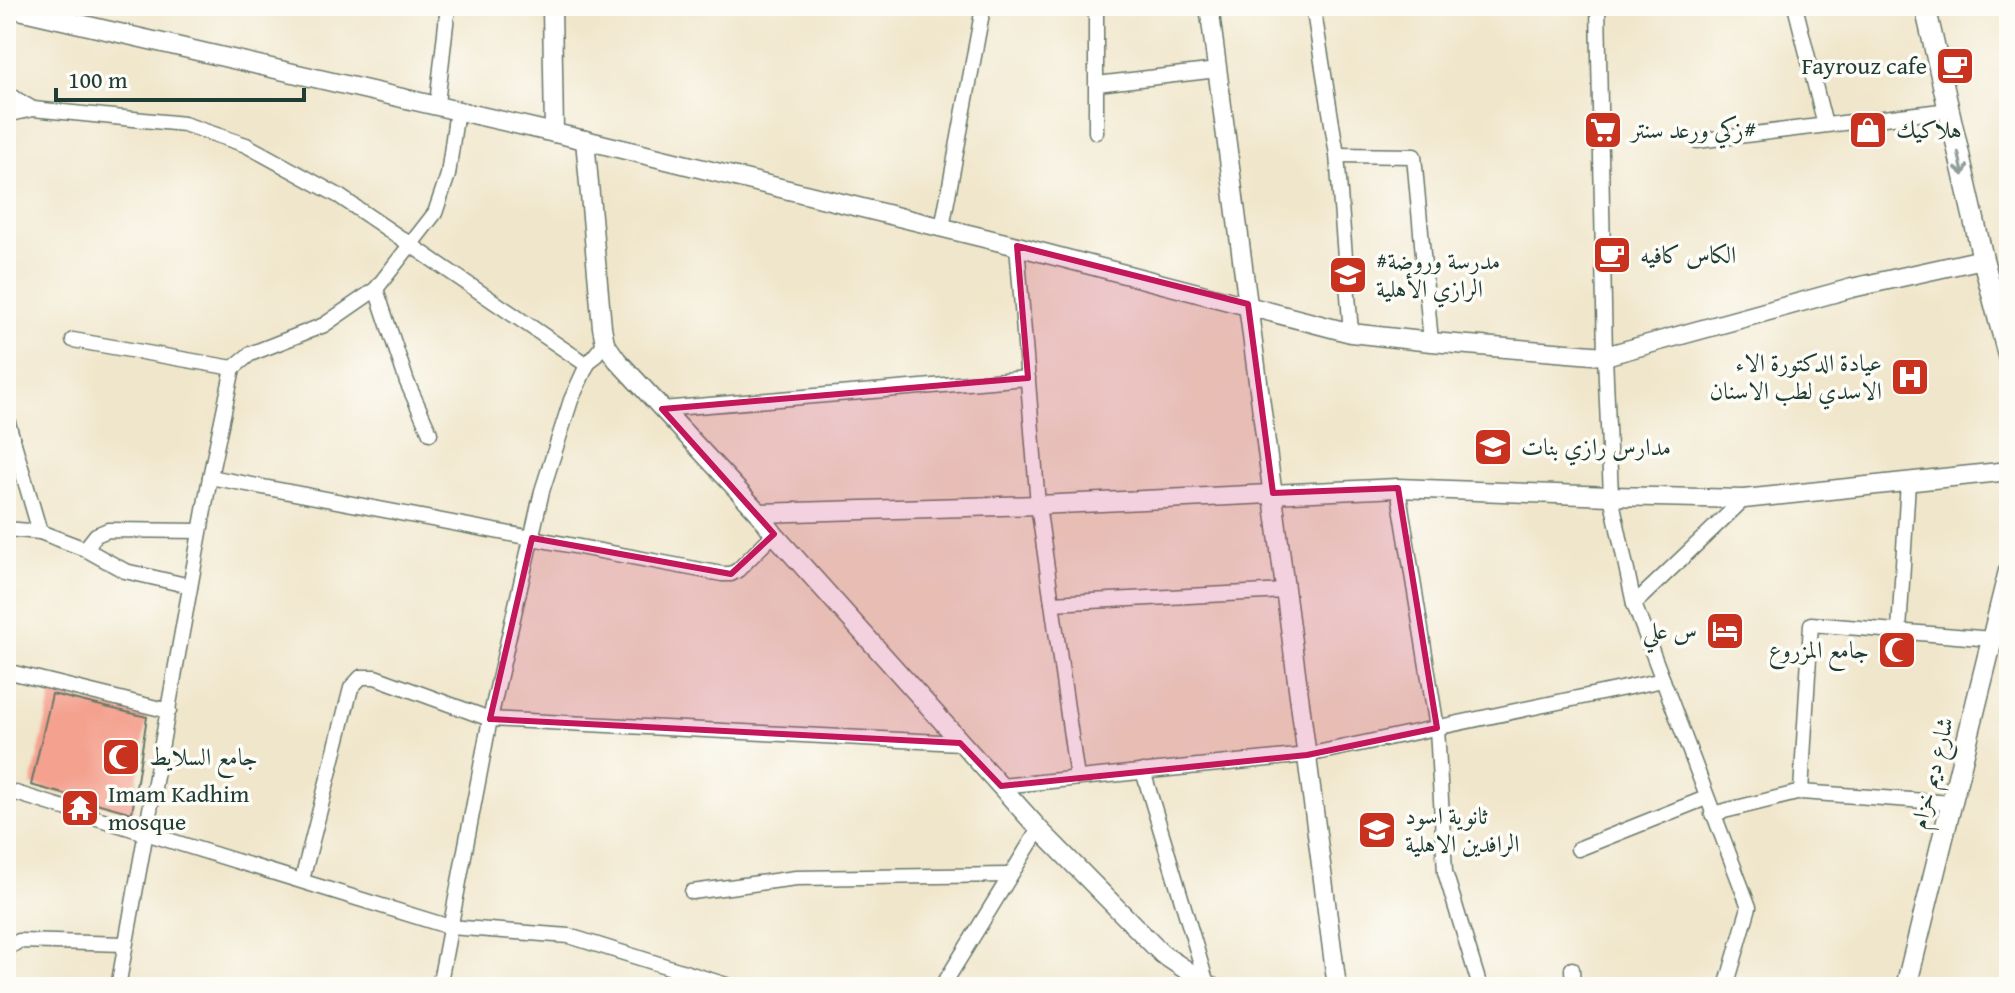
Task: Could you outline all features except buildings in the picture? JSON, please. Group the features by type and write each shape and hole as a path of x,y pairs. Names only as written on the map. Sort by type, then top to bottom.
{"main road":[{"path":"1926,8 1983,259 2004,319 2009,359"},
{"name":"شارع ديم خزام","path":"1906,987 2009,571"}],"street":[{"path":"437,104 448,6"},
{"path":"552,6 554,133"},
{"path":"914,6 1015,6"},
{"path":"1096,6 1096,132"},
{"path":"1209,6 1337,987"},
{"path":"1313,6 1337,155 1351,333"},
{"path":"1598,6 1611,496 1634,604 1749,907 1726,987"},
{"path":"1795,6 1825,125"},
{"path":"1926,8 1964,6"},
{"path":"6,7 437,104 1017,246 1351,333 1605,356 1852,288 1983,259"},
{"path":"942,228 983,8"},
{"path":"1097,84 1217,70"},
{"path":"6,93 33,109"},
{"path":"6,115 33,109 184,124 246,145 339,196 412,243 587,365"},
{"path":"118,987 210,477 233,368 250,354 324,325 376,289 435,213 448,175 457,109"},
{"path":"1697,141 1949,110"},
{"path":"585,140 605,343 617,360 759,513 774,534 1039,829 1162,954 1209,985"},
{"path":"1337,155 1414,156 1431,342"},
{"path":"1017,246 1038,505 1077,778"},
{"path":"376,289 407,382 430,433"},
{"path":"73,340 233,368"},
{"path":"439,987 490,719 542,491 571,400 587,365 605,343"},
{"path":"662,409 1028,378"},
{"path":"6,416 40,532"},
{"path":"759,513 1038,505 1398,488 1744,499 2009,471"},
{"path":"210,477 731,574 774,534"},
{"path":"1899,631 1908,482"},
{"path":"1398,488 1437,728 1445,872 1480,987"},
{"path":"1634,604 1744,499"},
{"path":"6,529 40,532 85,549 125,571 190,586"},
{"path":"85,549 96,535 108,530 200,531"},
{"path":"1052,603 1285,591"},
{"path":"1801,792 1811,624 1992,639"},
{"path":"6,671 169,711"},
{"path":"302,880 351,688 361,677 375,677 490,719 960,743"},
{"path":"1001,786 1307,755 1663,680"},
{"path":"1143,771 1209,985"},
{"path":"6,790 450,927 569,936 733,987"},
{"path":"1712,814 1801,792 1952,803"},
{"path":"1578,849 1706,798"},
{"path":"942,987 1039,829"},
{"path":"692,892 796,878 1008,875"},
{"path":"6,949 19,941 125,944"},
{"path":"1572,969 1573,987"}],"highlighted area":[{"path":"1017,246 1248,304 1273,493 1398,488 1437,728 1307,755 1001,786 960,743 490,719 532,538 731,574 774,534 662,409 1028,378"}],"place":[{"name":"Fayrouz cafe","path":"1955,66"},
{"name":"زكي ورعد سنتر#","path":"1603,130"},
{"name":"هلاكيك","path":"1868,130"},
{"name":"الكاس كافيه","path":"1612,255"},
{"name":"#مدرسة وروضة الرازي الأهلية","path":"1348,275"},
{"name":"عيادة الدكتورة الاء الاسدي لطب الاسنان","path":"1910,377"},
{"name":"مدارس رازي بنات","path":"1493,447"},
{"name":"س علي","path":"1725,631"},
{"name":"جامع المزروع","path":"1897,650"},
{"name":"جامع السلايط","path":"121,757"},
{"name":"Imam Kadhim mosque","path":"80,808"},
{"name":"ثانوية اسود الرافدين الاهلية","path":"1377,830"}]}
